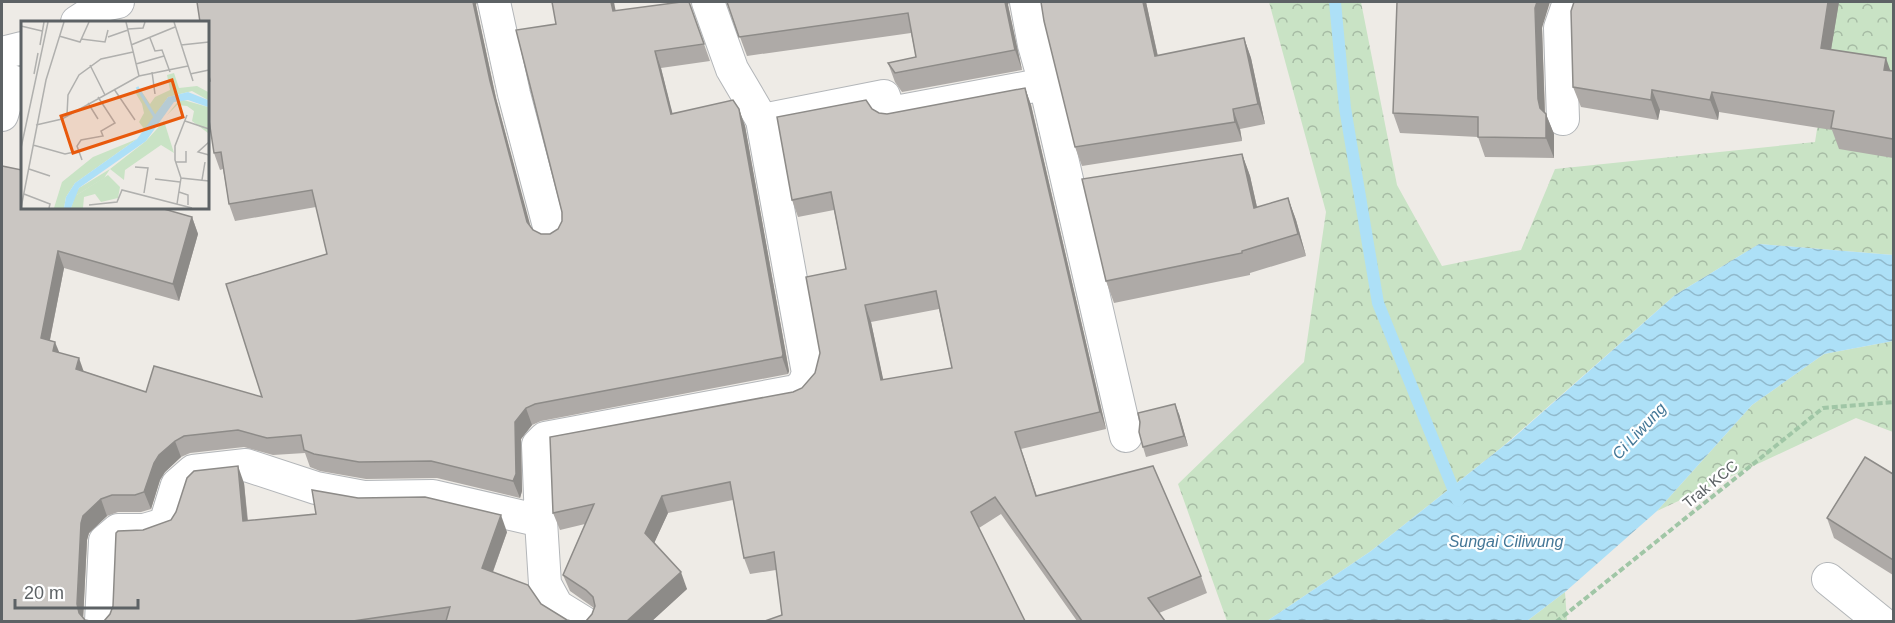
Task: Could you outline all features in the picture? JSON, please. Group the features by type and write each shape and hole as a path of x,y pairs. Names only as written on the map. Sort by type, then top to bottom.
{"street":[{"path":"494,2 514,94 551,234"},
{"path":"583,621 557,606 545,584 538,445 545,438 796,392 804,384 808,373 762,120 732,69 708,2"},
{"path":"1026,2 1034,45 1045,84 1079,185 1126,436"},
{"path":"1563,119 1560,28 1569,2"},
{"path":"78,21 108,3"},
{"path":"2,115 9,73 21,50"},
{"path":"762,120 884,96 890,113 1045,84"},
{"path":"101,621 105,541 118,530 144,530 165,524 177,485 193,471 246,465 316,488 364,497 433,496 541,521"},
{"path":"1828,579 1881,621"}],"path":[{"name":"Trak KCC","path":"1556,621 1824,408 1893,402"}],"green space":[{"path":"1269,2 1361,2 1397,185 1442,266 1521,250 1555,169 1815,142 1837,2 1893,2 1893,255 1759,244 1675,295 1502,447 1371,551 1267,621 1227,621 1178,484 1304,362 1326,212"},
{"path":"1893,341 1893,432 1856,418 1657,511 1752,405 1824,354"},
{"path":"1565,592 1567,621 1527,621"}],"water":[{"name":"Sungai Ciliwung","path":"1759,244 1893,255 1893,341 1824,354 1752,405 1657,511 1565,592 1527,621 1267,621 1371,551 1511,440 1675,295"}],"building":[{"path":"197,2 473,2 490,81 527,222 533,230 541,234 550,234 558,229 562,221 562,212 516,30 556,24 552,2 611,2 613,11 689,2 704,44 655,51 671,114 733,100 739,109 782,357 535,404 526,408 515,422 516,474 513,481 431,461 359,462 314,454 304,450 301,435 267,438 238,430 184,436 159,455 144,492 135,495 112,495 101,499 83,516 77,604 79,613 85,620 90,621 2,621 2,166 21,170 21,208 160,208 192,217 173,284 58,251 41,338 55,342 53,351 79,358 76,369 146,392 154,366 262,397 226,284 327,254 312,190 229,204 221,152 214,153 208,114 208,82 210,81 208,21 200,21"},
{"path":"727,2 1005,2 1015,50 895,73 888,63 916,57 908,13 739,37"},
{"path":"1041,2 1143,2 1155,56 1244,38 1258,104 1233,109 1235,122 1075,147"},
{"path":"1397,2 1537,2 1535,8 1538,99 1540,108 1546,114 1546,138 1478,137 1478,117 1393,113"},
{"path":"1574,2 1828,2 1821,48 1886,58 1884,70 1893,71 1893,139 1831,128 1834,111 1712,92 1710,100 1652,90 1651,100 1573,87 1571,11"},
{"path":"1025,88 1100,412 1015,432 1036,496 1153,466 1201,576 1148,598 1165,621 1082,621 995,497 971,512 1025,621 765,621 782,615 774,552 744,558 730,482 662,496 645,533 681,572 627,621 586,621 595,606 593,597 563,575 594,504 553,513 550,437 793,392 802,388 815,373 820,353 806,277 846,269 831,192 792,200 777,117 866,100 872,109 887,114","holes":["936,291 952,368 881,380 865,305"]},
{"path":"1242,154 1254,208 1288,198 1298,234 1242,251 1242,253 1106,281 1082,179"},
{"path":"1175,404 1184,436 1143,447 1138,413"},
{"path":"1865,457 1893,474 1893,560 1827,518"},
{"path":"238,466 243,521 316,514 312,490 358,498 425,497 501,515 482,568 528,585 541,604 571,621 446,621 450,607 353,621 104,621 113,606 116,533 143,530 171,520 176,512 187,478 194,471"}],"waterway":[{"path":"1335,2 1345,108 1378,303 1458,501"}],"water label":[{"name":"Ci Liwung","path":"1639,431"}]}
